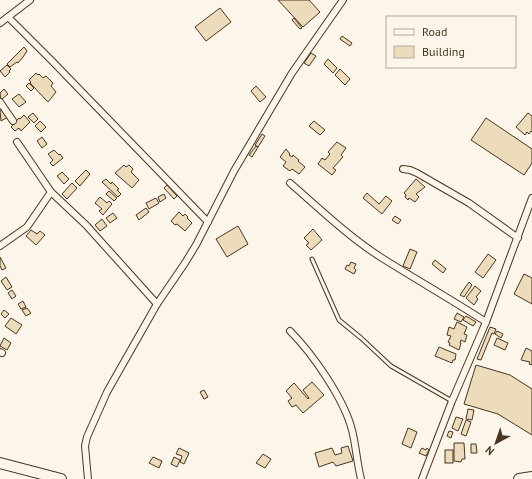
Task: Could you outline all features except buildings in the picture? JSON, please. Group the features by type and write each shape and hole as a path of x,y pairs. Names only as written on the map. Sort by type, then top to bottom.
{"highway":[{"path":"0,463 61,479"},
{"path":"519,479 532,477"}],"street":[{"path":"0,23 30,0"},
{"path":"88,479 85,446 87,437 108,392 157,304 185,263 234,171 292,73 343,0"},
{"path":"8,18 53,62 208,222"},
{"path":"0,102 13,121"},
{"path":"17,142 51,192 86,225 157,304"},
{"path":"403,169 417,173 469,203 518,238"},
{"path":"290,183 352,236 382,258 451,299 486,322"},
{"path":"0,246 27,227 51,192"},
{"path":"422,479 452,401 486,322 532,198"},
{"path":"290,331 312,356 335,392 352,430 361,479"}],"lane":[{"path":"312,259 339,320 391,366 452,401"}]}
